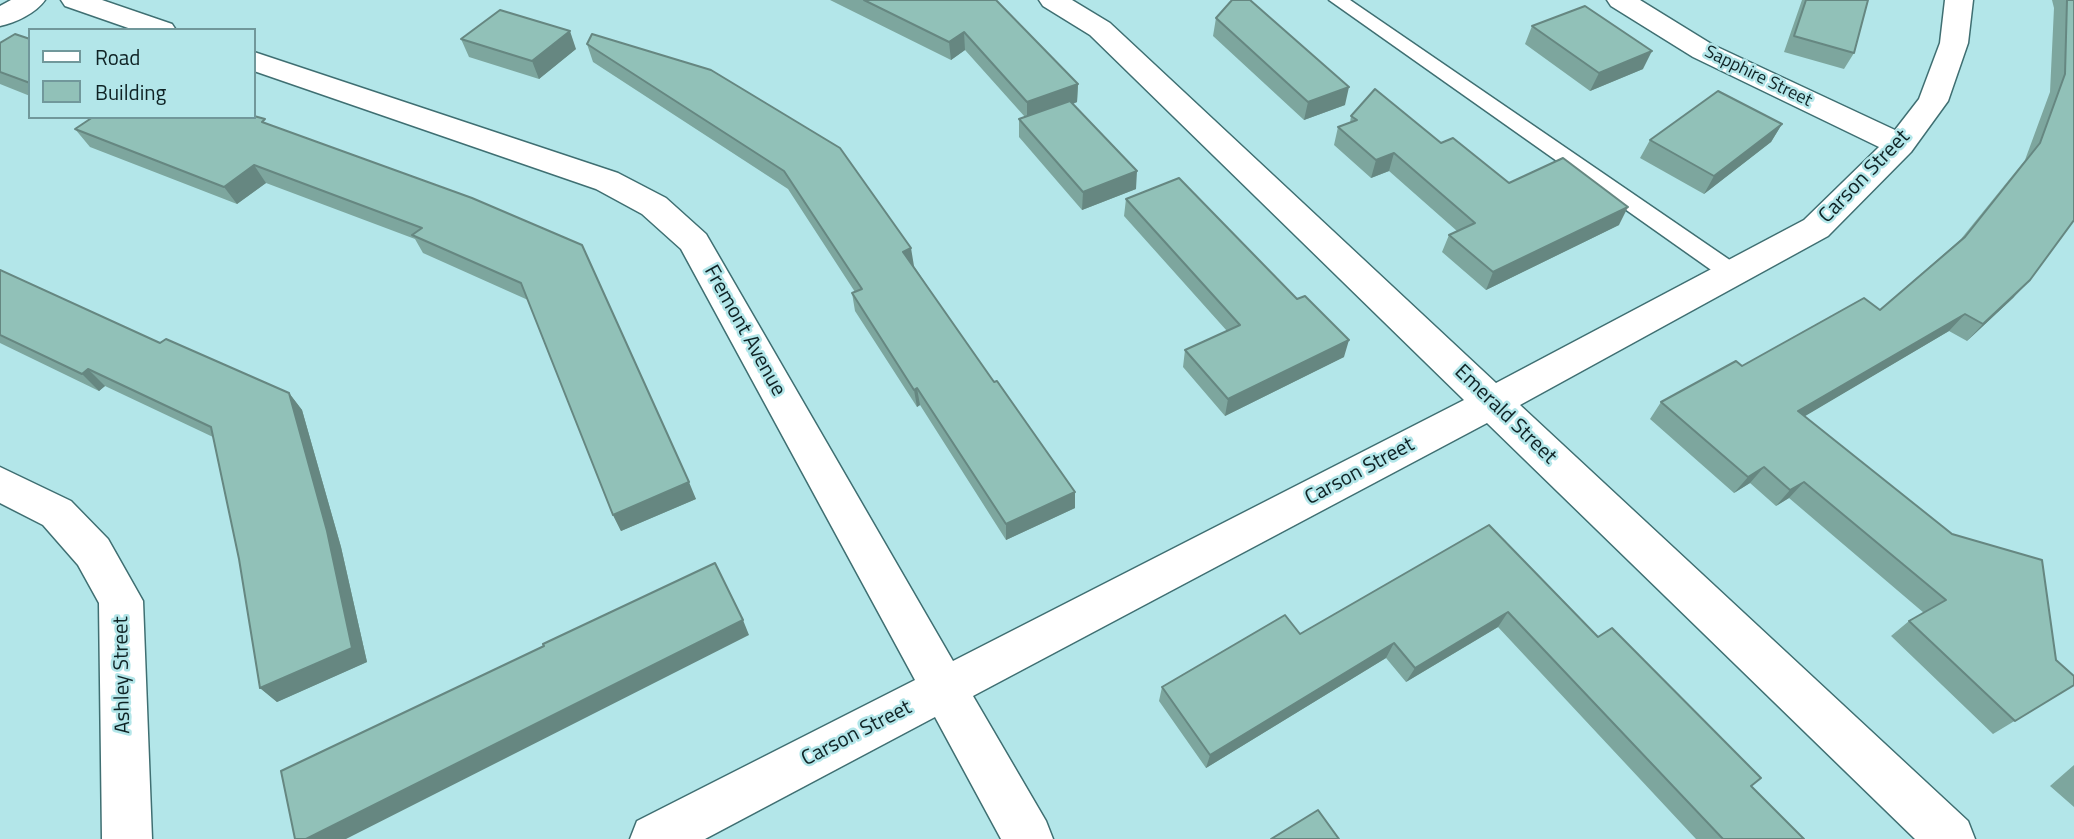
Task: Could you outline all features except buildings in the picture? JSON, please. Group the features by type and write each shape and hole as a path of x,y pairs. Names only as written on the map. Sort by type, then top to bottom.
{"street":[{"path":"0,18 31,0"},
{"path":"75,0 156,28"},
{"name":"Emerald Street","path":"1053,0 1100,29 1950,839"},
{"name":"Sapphire Street","path":"1621,0 1703,51 1900,145"},
{"name":"Carson Street","path":"655,839 1492,403 1816,228 1900,145 1933,101 1946,71 1958,20 1959,0"},
{"name":"Fremont Avenue","path":"256,62 607,181 654,206 694,243 1028,839"},
{"name":"Ashley Street","path":"0,484 57,513 93,552 121,601 127,839"}],"lane":[{"path":"1338,0 1732,273"}]}
